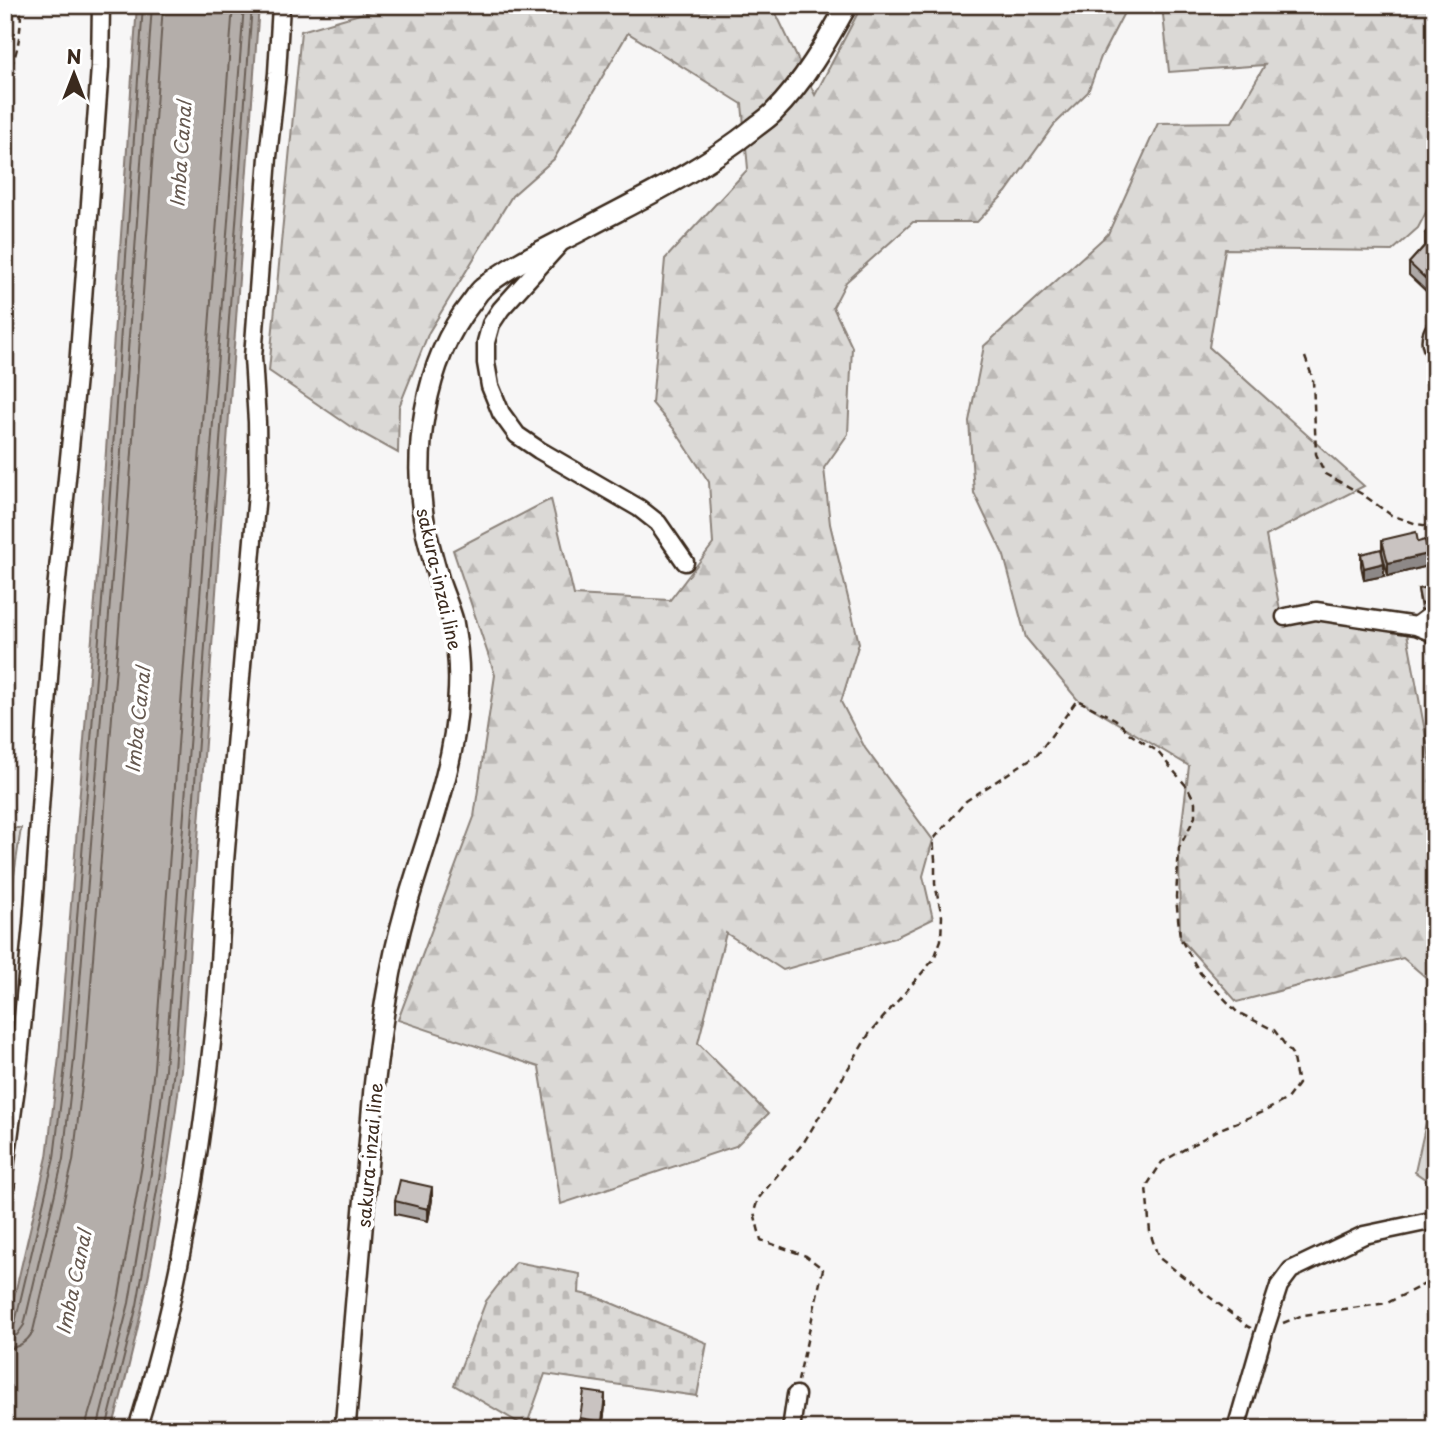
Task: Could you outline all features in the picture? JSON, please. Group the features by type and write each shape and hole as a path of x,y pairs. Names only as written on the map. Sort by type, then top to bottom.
{"main road":[{"name":"sakura-inzai line","path":"345,1429 380,1031 390,968 451,753 458,703 459,669 453,620 425,529 420,480 422,430 433,376 446,342 462,315 483,289 514,267 691,172 735,144 773,113 807,71 847,5"}],"street":[{"path":"5,1168 17,1080 32,924 53,620 78,367 100,67 101,5"},
{"path":"137,1429 152,1383 186,1234 216,1002 225,859 258,482 253,357 281,5"},
{"path":"563,240 501,309 491,324 486,342 490,386 501,413 517,435 639,508 658,523 685,562"},
{"path":"1435,328 1430,336 1435,352"},
{"path":"1284,617 1316,611 1416,626 1435,636"},
{"path":"1416,626 1435,612"},
{"path":"1236,1429 1279,1286 1291,1270 1364,1236 1435,1220"},
{"path":"791,1429 796,1395"}],"path":[{"path":"5,77 13,66 21,27 21,5"},
{"path":"1306,357 1313,379 1317,454 1325,474 1362,494 1391,515 1435,527"},
{"path":"796,1395 822,1269 806,1256 761,1240 754,1212 758,1199 804,1142 869,1034 934,959 941,940 942,916 935,884 933,840 966,801 1038,754 1077,699 1115,719 1130,734 1157,751 1188,788 1195,802 1195,817 1179,848 1177,897 1180,938 1200,973 1237,1012 1274,1030 1292,1054 1298,1084 1287,1099 1220,1129 1163,1162 1146,1187 1150,1232 1158,1257 1247,1326 1264,1332 1303,1315 1387,1303 1435,1279"}],"green space":[{"path":"391,5 772,5 815,95 862,5 971,5 983,9 986,5 1128,5 1101,57 1088,92 1054,125 1006,192 977,222 913,222 846,282 833,307 852,347 848,434 824,468 830,524 859,643 841,702 865,748 933,840 923,876 933,919 894,938 783,970 726,933 698,1043 768,1114 736,1146 561,1204 539,1067 398,1020 474,817 495,675 453,550 551,499 574,595 670,600 713,544 709,482 674,429 652,403 665,259 748,169 742,104 628,33 554,159 512,196 429,332 399,407 398,453 351,427 269,371 301,31"},
{"path":"1162,5 1435,5 1435,195 1418,228 1392,251 1225,249 1209,347 1364,486 1266,536 1280,610 1407,633 1432,770 1435,769 1435,985 1403,958 1237,1002 1180,938 1179,848 1189,766 1077,699 1026,638 1004,556 974,493 969,421 984,346 1108,234 1158,123 1232,122 1265,65 1169,72"},
{"path":"5,828 21,828 5,924"},
{"path":"1435,1083 1435,1186 1415,1172"},
{"path":"516,1262 580,1274 579,1293 597,1297 707,1343 697,1396 545,1374 526,1427 454,1385 486,1301"}],"water":[{"name":"Imba Canal","path":"137,5 259,5 181,1070 154,1251 112,1429 5,1429 5,1336 47,1157 59,1057 100,537"}],"building":[{"path":"1432,224 1435,226 1435,241 1425,233"},
{"path":"1430,240 1435,244 1435,271 1427,280 1409,263"},
{"path":"1416,532 1418,542 1425,540 1428,554 1388,563 1382,540"},
{"path":"1381,549 1384,563 1364,568 1361,554"},
{"path":"1433,586 1435,601 1421,604 1418,589"},
{"path":"400,1180 432,1187 428,1209 395,1201"},
{"path":"584,1391 605,1394 602,1422 580,1418"}]}
